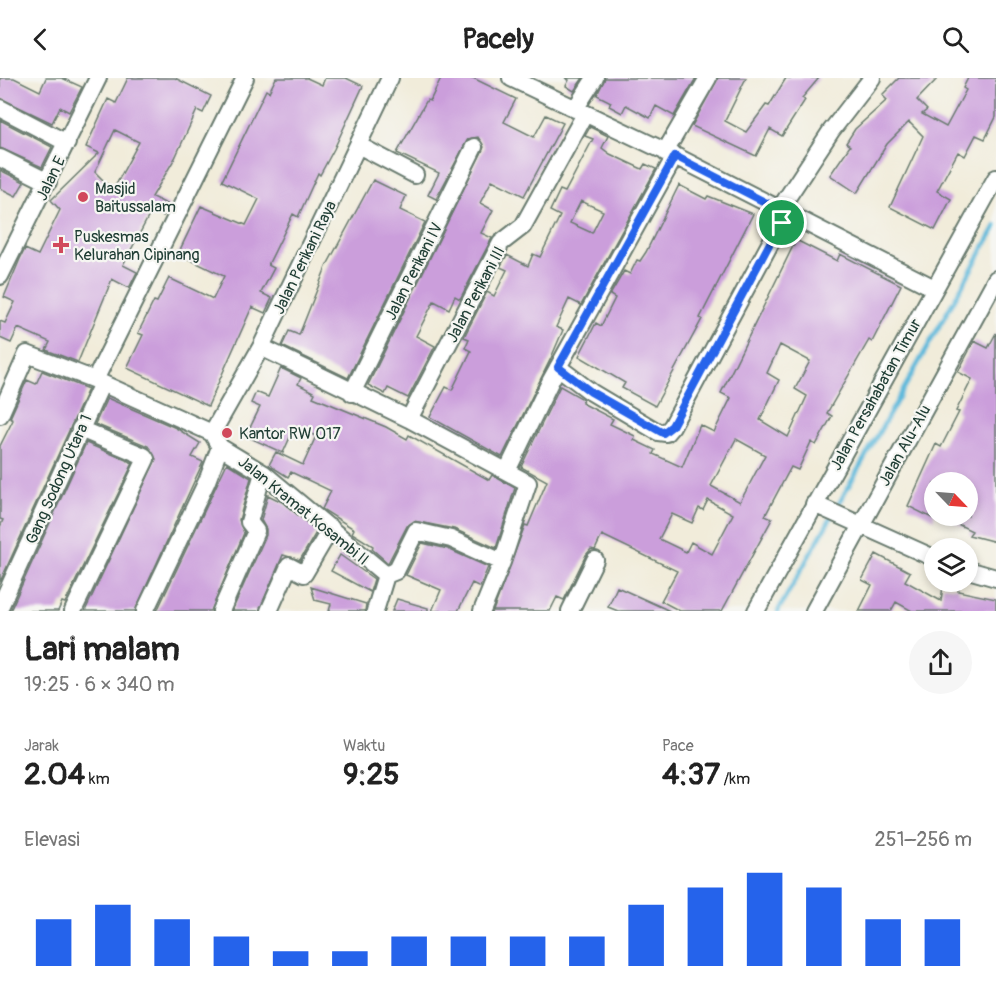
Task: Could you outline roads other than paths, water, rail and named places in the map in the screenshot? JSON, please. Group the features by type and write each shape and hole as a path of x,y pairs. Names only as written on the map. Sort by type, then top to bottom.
{"street":[{"name":"Gang Sodong Utara 1","path":"0,607 99,382 245,78"},
{"name":"Jalan Perikani Raya","path":"145,611 203,490 216,440 390,78"},
{"path":"511,78 670,154 934,288"},
{"name":"Jalan Perikani III","path":"409,419 501,243 523,226 595,78"},
{"path":"507,471 558,367 708,78"},
{"path":"558,367 587,398 658,432 666,433 670,430 782,212 831,132 872,78"},
{"name":"Jalan E","path":"0,276 67,143 93,80"},
{"path":"0,108 67,143"},
{"path":"358,145 415,175"},
{"name":"Jalan Perikani IV","path":"352,393 474,147"},
{"path":"0,158 48,182"},
{"name":"Jalan Persahabatan Timur","path":"756,611 818,506 934,288 996,178"},
{"name":"Jalan Alu-Alu","path":"814,611 852,523 996,279"},
{"path":"261,347 409,419 528,483 502,562 482,611"},
{"name":"Jalan Kramat Kosambi II","path":"0,415 27,354 99,382 216,440 262,473 386,575 375,611"},
{"path":"73,611 147,459 80,429"},
{"path":"221,611 256,531 249,522 262,473"},
{"path":"818,506 924,554"},
{"path":"269,611 289,566 304,574 331,528"},
{"path":"386,575 396,571 416,531 451,539 502,562"},
{"path":"570,611 595,560"},
{"path":"978,573 996,578"}],"waterway":[{"path":"778,611 996,226"}],"place":[{"name":"Masjid Baitussalam","path":"83,197"},
{"name":"Puskesmas Kelurahan Cipinang","path":"61,245"},
{"name":"Kantor RW 017","path":"227,433"}]}
